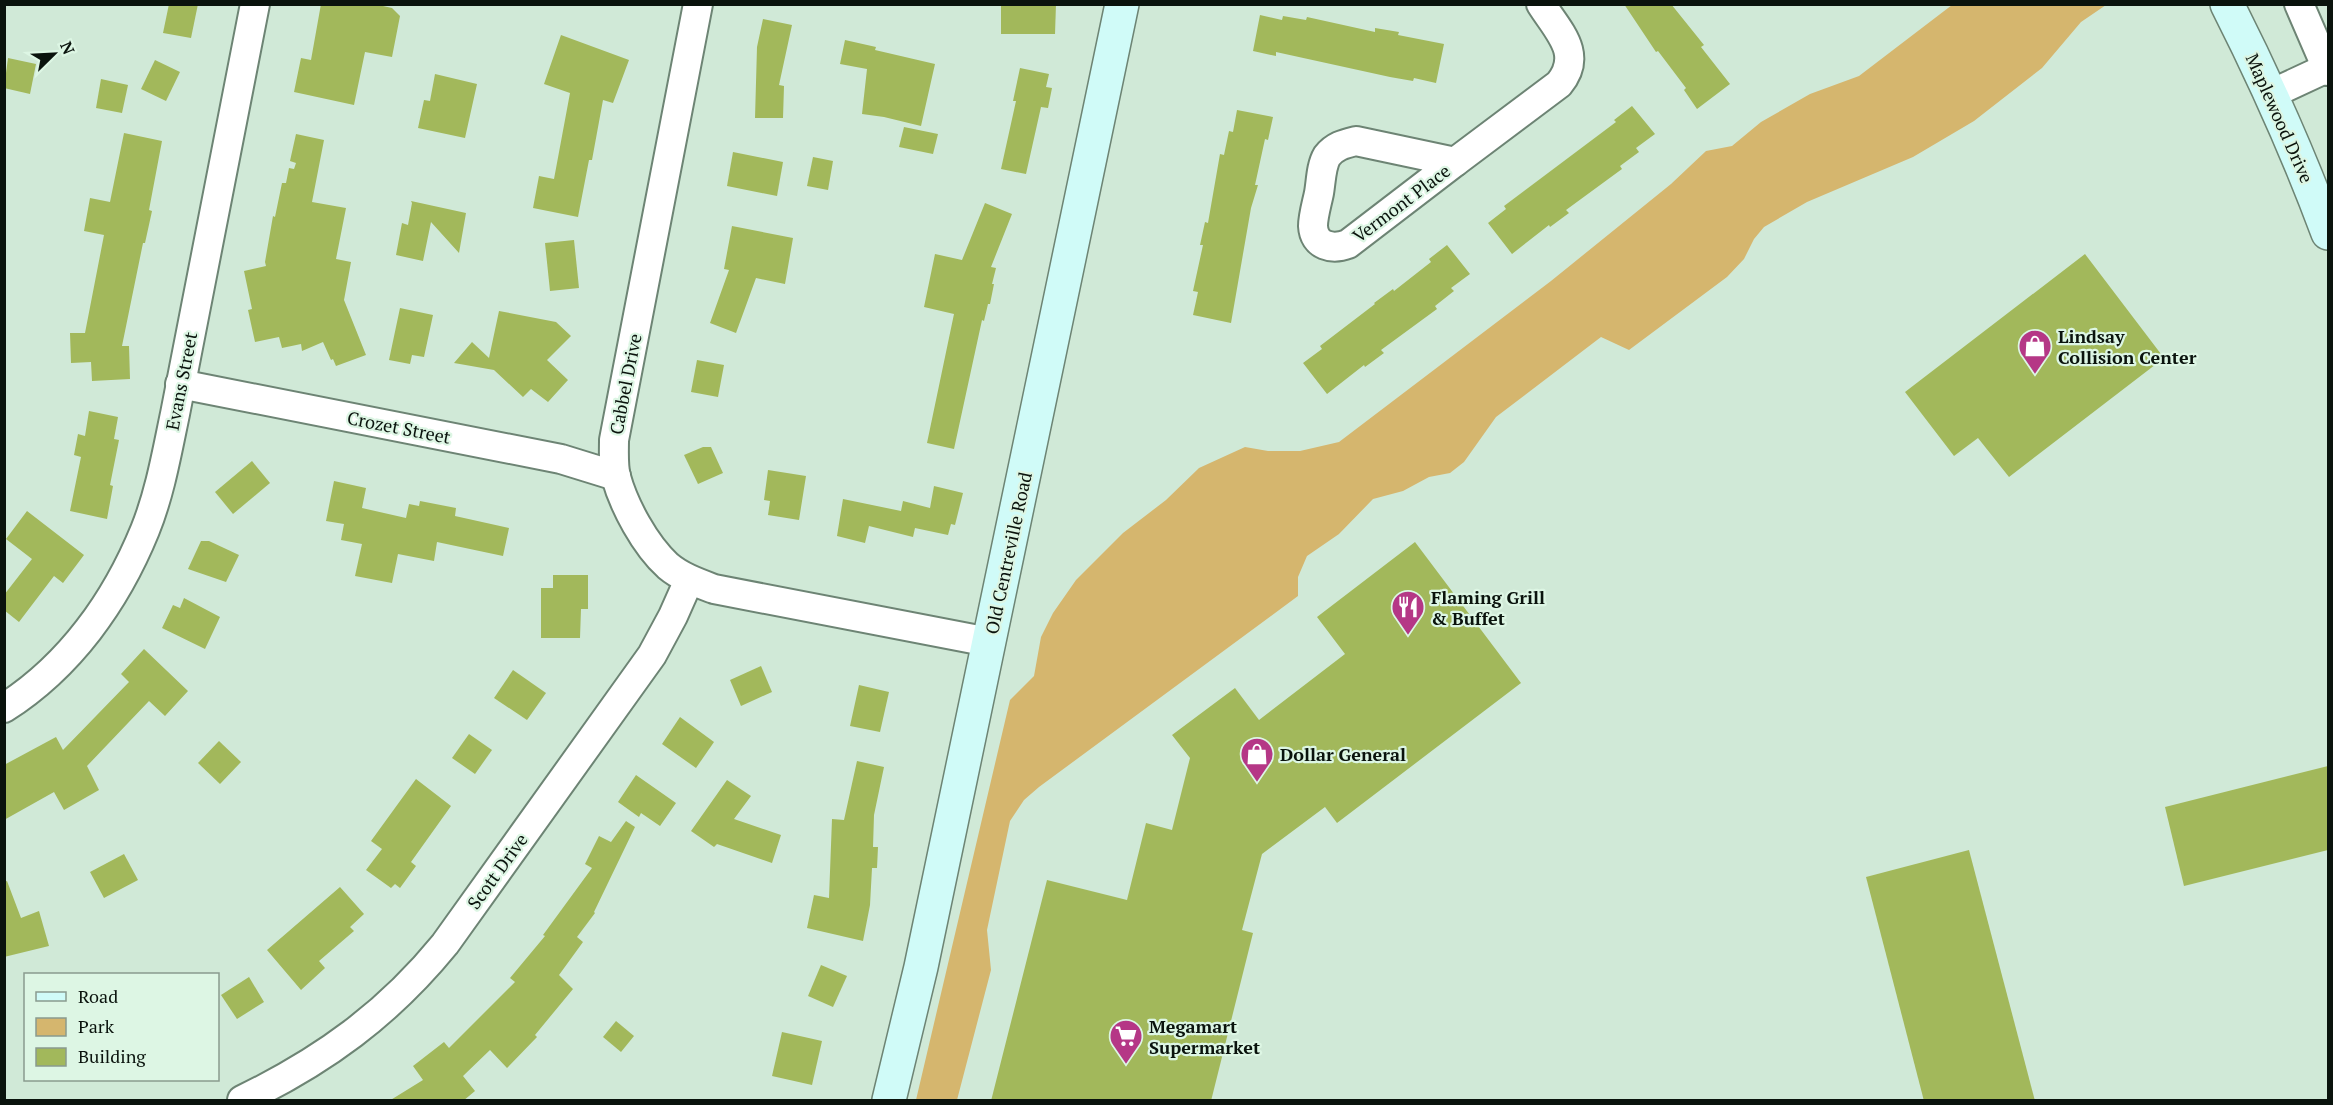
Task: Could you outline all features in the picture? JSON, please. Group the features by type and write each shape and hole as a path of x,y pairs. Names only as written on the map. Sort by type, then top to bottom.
{"street":[{"name":"Evans Street","path":"4,708 46,677 79,643 97,620 124,576 146,528 160,482 255,4"},
{"name":"Cabbel Drive","path":"698,4 615,429 616,476 636,525 668,565 689,580 714,589 989,642"},
{"name":"Old Centreville Road","path":"890,1101 924,955 1122,4"},
{"name":"Vermont Place","path":"1455,162 1356,141 1339,145 1327,156 1323,167 1313,227 1317,239 1326,246 1337,248 1348,244 1559,84 1566,75 1571,62 1569,48 1541,4"},
{"name":"Maplewood Drive","path":"2227,4 2271,94 2307,177 2328,233"},
{"path":"2271,94 2328,70 2301,6"},
{"name":"Crozet Street","path":"180,384 561,459 616,476"},
{"name":"Scott Drive","path":"242,1101 285,1080 341,1044 385,1009 424,970 652,655 689,580"}],"green space":[{"path":"1952,5 2106,5 2081,22 2042,68 1974,121 1913,157 1807,202 1764,227 1754,239 1744,259 1727,277 1629,350 1601,337 1496,417 1464,462 1450,473 1429,477 1403,491 1373,499 1339,534 1307,556 1298,577 1298,596 1024,800 1010,821 987,930 991,970 957,1100 916,1100 1010,700 1034,676 1041,637 1053,613 1076,580 1123,533 1166,500 1199,468 1245,447 1268,451 1300,451 1339,442 1551,281 1671,184 1706,151 1732,146 1761,122 1810,94 1859,76"}],"building":[{"path":"169,4 198,4 191,38 163,33"},
{"path":"321,4 374,4 392,8 400,16 392,57 365,52 354,105 294,92 301,58 311,60"},
{"path":"1001,4 1056,4 1055,34 1001,34"},
{"path":"1624,4 1671,4 1704,45 1701,47 1730,84 1697,109 1684,90 1686,88 1658,51 1656,52"},
{"path":"1260,15 1282,20 1283,16 1306,20 1307,17 1375,32 1375,28 1399,32 1398,35 1444,44 1436,83 1414,78 1413,81 1390,77 1276,52 1276,56 1253,51"},
{"path":"763,19 792,25 779,85 784,86 783,118 755,118 757,47"},
{"path":"561,35 629,60 613,103 603,100 578,217 533,208 539,176 554,179 570,93 544,84"},
{"path":"845,40 876,47 875,50 935,64 921,126 862,114 867,69 840,64"},
{"path":"8,58 36,64 30,94 4,88"},
{"path":"155,60 180,72 166,101 141,89"},
{"path":"1020,68 1049,74 1046,87 1052,88 1048,108 1041,107 1026,174 1001,169 1016,101 1013,101"},
{"path":"435,74 477,84 465,138 418,128 424,100 430,101"},
{"path":"101,79 128,85 122,113 96,108"},
{"path":"1632,106 1655,134 1636,148 1639,152 1620,166 1622,169 1566,210 1569,213 1550,227 1549,225 1512,254 1488,223 1506,209 1504,206 1616,122 1614,120"},
{"path":"1237,110 1273,117 1268,140 1265,139 1255,185 1258,185 1251,208 1231,323 1193,315 1198,292 1193,291 1203,245 1200,245 1205,222 1208,223 1220,154 1224,155 1229,131 1233,132"},
{"path":"904,127 938,134 933,154 899,147"},
{"path":"124,133 162,141 149,210 152,211 145,243 143,243 122,346 129,346 130,379 92,381 91,362 71,363 70,333 85,333 104,235 84,231 90,198 110,202"},
{"path":"296,134 324,140 312,202 346,208 336,259 351,262 344,300 366,355 336,366 323,342 302,351 301,344 282,348 279,337 255,342 248,310 252,309 244,271 266,266 273,216 275,217 282,183 286,183 289,168 294,169 296,163 290,161"},
{"path":"733,152 783,162 777,196 727,186"},
{"path":"813,157 833,161 828,190 807,186"},
{"path":"411,201 466,213 459,253 431,222 423,261 396,255 402,223 408,225"},
{"path":"985,203 1012,214 991,267 996,268 990,304 988,304 984,321 982,320 954,449 927,443 954,314 924,307 935,254 962,260"},
{"path":"732,226 793,238 785,284 756,278 736,333 710,323 729,270 724,269"},
{"path":"574,240 579,288 550,291 545,243"},
{"path":"1447,245 1470,274 1451,288 1454,291 1435,306 1437,309 1381,350 1384,353 1365,367 1364,365 1327,394 1303,363 1322,349 1320,346 1374,303 1393,289 1394,291 1431,262 1429,259"},
{"name":"Lindsay Collision Center","path":"2085,254 2164,358 2009,477 1978,438 1954,456 1905,392"},
{"path":"400,308 433,315 424,357 412,355 410,364 389,360"},
{"path":"499,311 556,322 571,336 547,360 568,380 548,402 531,389 523,397 494,370 454,363 472,342 489,358"},
{"path":"697,360 724,365 718,397 691,392"},
{"path":"89,411 118,417 114,439 119,440 110,485 113,486 107,519 70,511 81,457 74,455 78,434 85,436"},
{"path":"703,447 711,447 723,473 698,484 684,455"},
{"path":"252,461 270,483 233,514 215,492"},
{"path":"768,470 806,476 799,520 768,515 770,501 764,500"},
{"path":"334,481 366,488 362,508 406,518 409,504 419,506 420,501 456,508 455,516 509,528 503,556 437,542 434,561 398,554 392,583 355,576 362,544 341,540 344,524 326,521"},
{"path":"934,486 963,493 955,525 951,524 948,535 915,528 913,537 869,526 865,543 837,536 843,499 901,511 903,501 930,508"},
{"path":"27,511 84,555 63,583 54,576 19,622 4,610 4,595 32,559 6,539"},
{"path":"201,541 209,541 239,555 226,582 188,569"},
{"path":"1415,542 1521,683 1337,823 1325,807 1262,854 1242,930 1253,933 1211,1101 991,1101 1047,880 1127,900 1146,823 1172,830 1190,758 1172,735 1235,688 1259,720 1345,654 1317,617"},
{"path":"553,575 588,575 588,609 581,609 580,638 541,638 541,588 553,588"},
{"path":"184,598 220,617 205,649 162,628 173,605 180,608"},
{"path":"144,649 188,691 165,716 149,701 87,766 99,790 64,810 54,792 4,820 4,765 56,737 63,750 129,682 121,674"},
{"path":"761,666 772,692 741,706 730,680"},
{"path":"513,670 546,693 527,720 494,698"},
{"path":"859,685 889,692 880,732 850,726"},
{"path":"680,717 714,742 696,768 662,744"},
{"path":"469,734 492,750 475,774 452,758"},
{"path":"219,741 241,762 220,784 198,763"},
{"path":"857,761 884,767 874,815 873,847 878,847 877,868 872,868 870,905 863,941 807,928 814,895 829,898 832,819 844,820"},
{"path":"2328,766 2328,850 2184,886 2165,807"},
{"path":"636,775 676,803 660,826 641,813 639,817 618,802"},
{"path":"416,779 451,806 411,862 416,866 400,888 395,884 391,888 366,870 382,849 371,841"},
{"path":"727,780 751,796 734,819 781,835 772,863 717,844 714,847 691,831"},
{"path":"626,821 635,827 595,913 577,937 583,942 559,975 573,989 535,1035 537,1037 507,1068 490,1050 463,1076 475,1091 463,1101 389,1101 423,1080 413,1066 444,1042 449,1048 515,982 510,978 545,936 543,935 592,868 585,864 599,836 611,842"},
{"path":"1969,850 2035,1101 1924,1101 1866,877"},
{"path":"124,854 138,880 104,898 90,872"},
{"path":"7,881 21,918 39,911 49,946 4,957 4,882"},
{"path":"340,887 364,914 350,927 354,931 319,961 325,968 301,990 267,950"},
{"path":"821,965 847,976 833,1007 808,996"},
{"path":"249,977 264,1002 237,1019 221,995"},
{"path":"616,1021 634,1036 621,1052 603,1037"},
{"path":"782,1032 822,1041 812,1085 772,1076"}],"place":[{"name":"Lindsay Collision Center","path":"2035,375"},
{"name":"Flaming Grill & Buffet","path":"1408,636"},
{"name":"Dollar General","path":"1257,783"},
{"name":"Megamart Supermarket","path":"1126,1065"}]}
